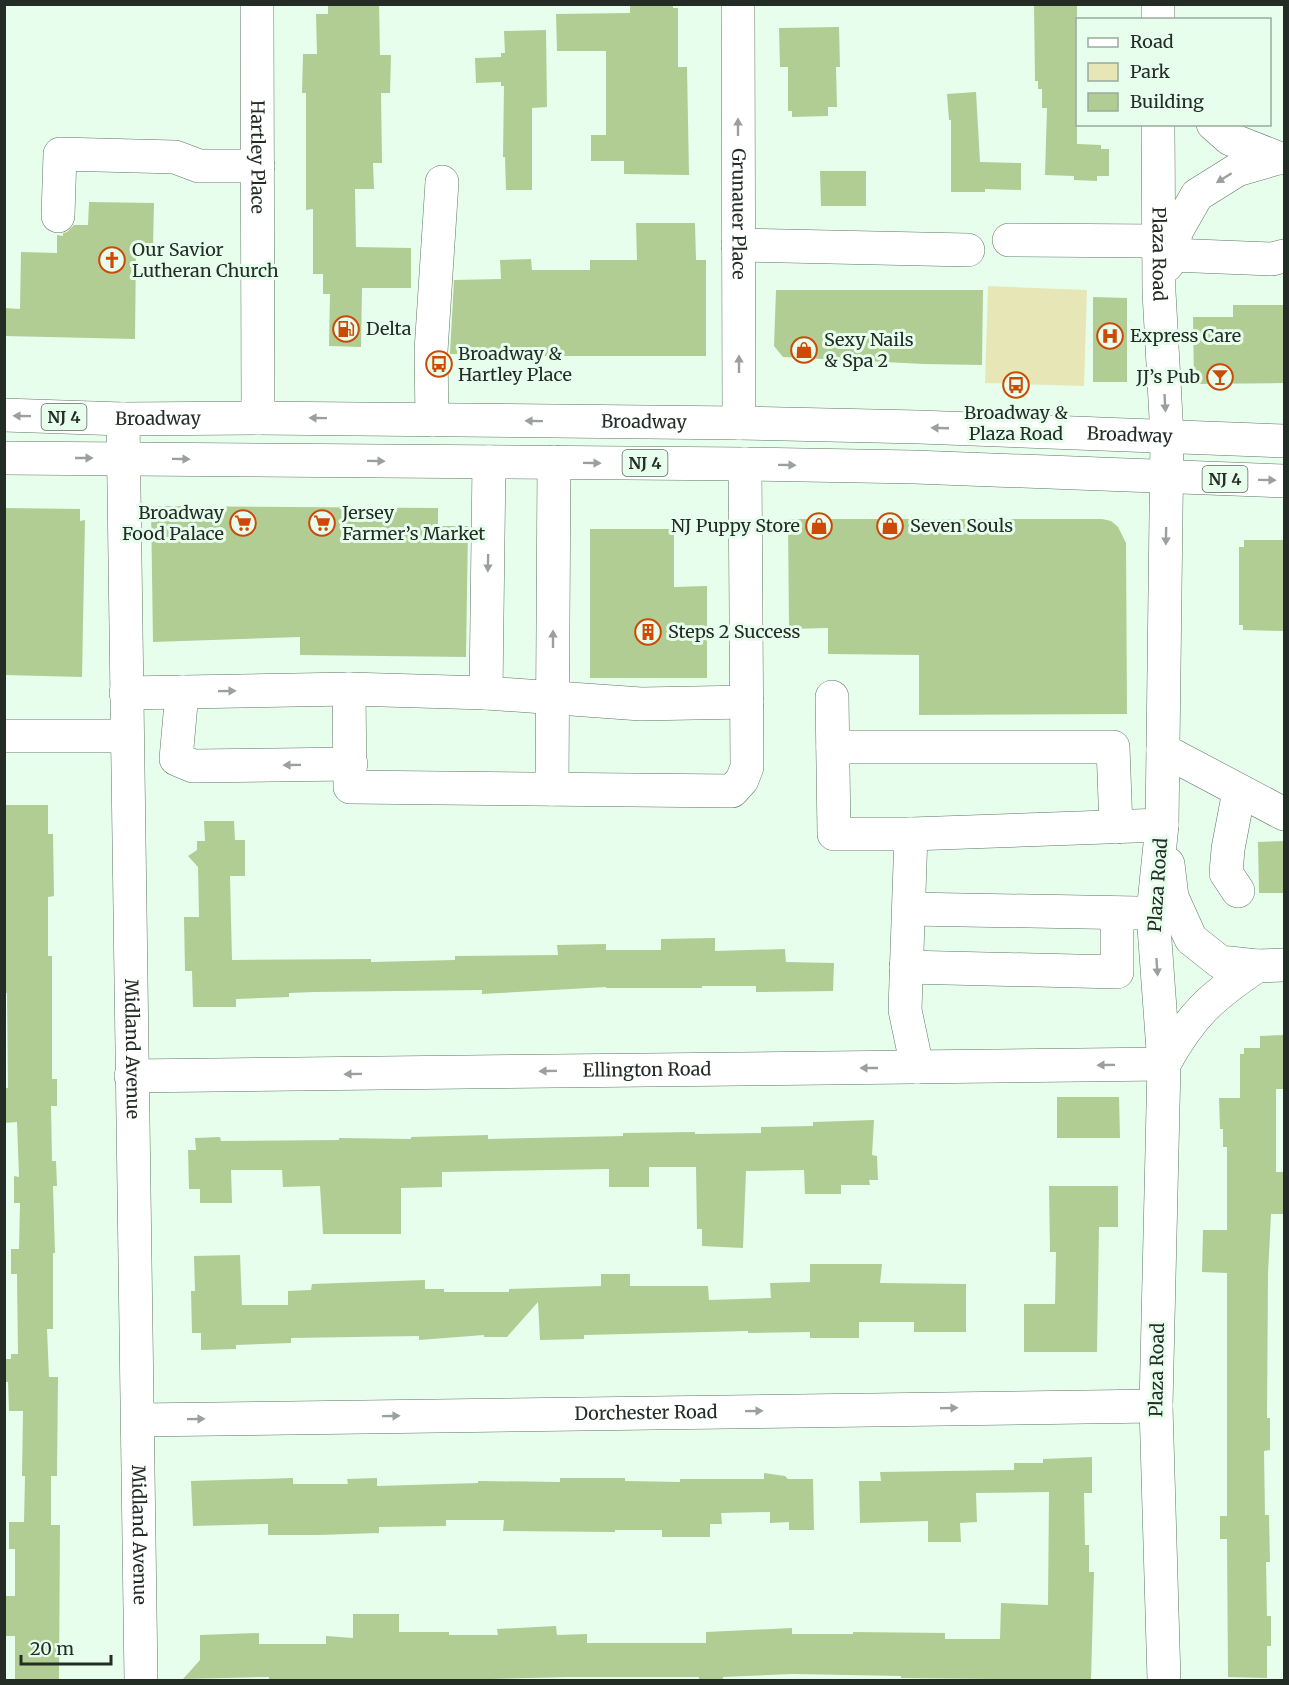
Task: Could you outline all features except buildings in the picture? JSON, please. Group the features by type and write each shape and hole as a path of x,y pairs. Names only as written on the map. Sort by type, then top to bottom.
{"street":[{"name":"Hartley Place","path":"257,4 258,418"},
{"name":"Grunauer Place","path":"738,4 739,423"},
{"name":"Plaza Road","path":"1158,126 1164,248 1159,292 1167,436 1162,825 1153,914 1164,1064 1156,1406 1164,1680"},
{"path":"1215,126 1230,139 1281,158"},
{"path":"58,216 60,154 175,157 199,166 258,166"},
{"name":"Plaza Road","path":"1164,248 1197,195 1237,170 1281,158"},
{"path":"432,420 431,351 442,182"},
{"path":"1009,240 1164,248 1272,259 1284,256"},
{"path":"738,244 968,250"},
{"name":"Broadway","path":"4,415 123,419 258,418 739,423 1284,441"},
{"name":"Midland Avenue","path":"123,419 141,1680"},
{"name":"NJ 4","path":"4,458 914,467 1284,481"},
{"path":"486,693 489,462"},
{"path":"552,789 554,462"},
{"path":"349,689 350,787 732,791 742,780 747,767 745,464"},
{"path":"126,693 349,689 486,693 641,704 747,702"},
{"path":"182,692 176,759 193,766 351,764"},
{"path":"832,697 834,834 911,834 1162,825 1172,897 1191,939 1220,962 1271,966"},
{"path":"4,736 127,736"},
{"path":"833,747 1113,747 1116,826"},
{"path":"1163,750 1284,814"},
{"path":"1238,891 1226,873 1239,790"},
{"path":"911,834 905,1010 917,1067"},
{"path":"909,909 1153,914"},
{"path":"906,967 1117,972 1117,913"},
{"path":"1164,1064 1179,1036 1200,1010 1226,987 1271,966"},
{"name":"Ellington Road","path":"131,1076 1164,1064"},
{"name":"Dorchester Road","path":"138,1420 1156,1406"}],"green space":[{"path":"988,286 1087,290 1084,386 985,383"}],"place":[{"name":"Our Savior Lutheran Church","path":"112,260"},
{"name":"Delta","path":"346,329"},
{"name":"Express Care","path":"1110,336"},
{"name":"Sexy Nails & Spa 2","path":"804,350"},
{"name":"Broadway & Hartley Place","path":"439,364"},
{"name":"JJ’s Pub","path":"1220,377"},
{"name":"Broadway & Plaza Road","path":"1016,385"},
{"name":"Broadway Food Palace","path":"243,523"},
{"name":"Jersey Farmer’s Market","path":"322,523"},
{"name":"NJ Puppy Store","path":"819,526"},
{"name":"Seven Souls","path":"890,526"},
{"name":"Steps 2 Success","path":"648,632"}]}
